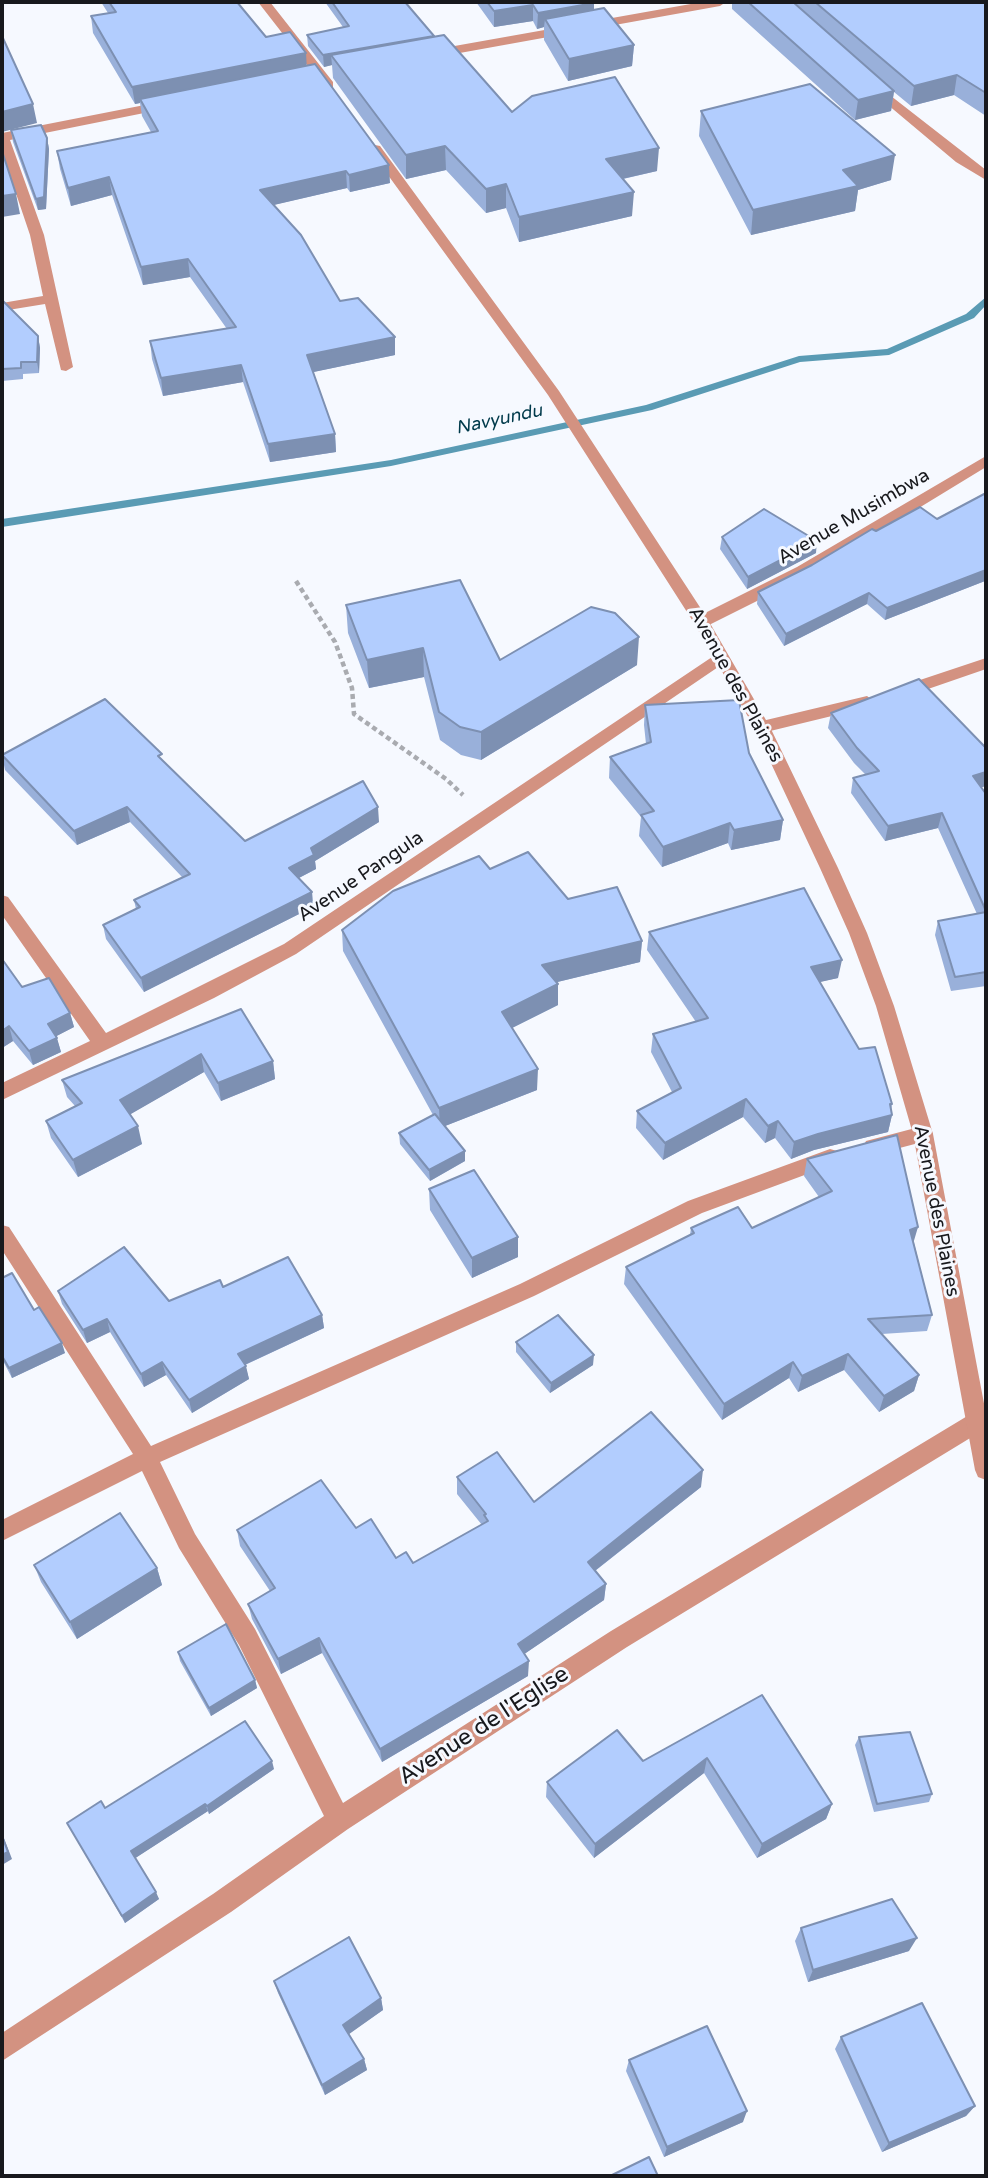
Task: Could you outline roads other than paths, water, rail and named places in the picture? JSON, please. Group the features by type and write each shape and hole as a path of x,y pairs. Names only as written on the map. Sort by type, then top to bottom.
{"street":[{"path":"264,2 336,96"},
{"path":"414,57 711,3"},
{"path":"864,79 961,159 986,176"},
{"path":"66,367 37,235 2,138 175,103"},
{"name":"Avenue des Plaines","path":"368,140 554,394 701,622 762,727 858,933 885,1006 923,1134 986,1469"},
{"path":"2,307 51,299"},
{"name":"Avenue Musimbwa","path":"701,622 803,571 986,461"},
{"name":"Avenue Pangula","path":"2,1092 207,993 290,948 721,657"},
{"path":"762,727 863,703 986,663"},
{"path":"2,902 103,1044"},
{"path":"2,1531 147,1458 527,1290 695,1207 815,1161 923,1134"},
{"path":"2,1233 147,1458 187,1541 247,1637 339,1820"},
{"name":"Avenue de l'Eglise","path":"2,2048 222,1903 339,1820 619,1639 977,1422"}],"waterway":[{"name":"Navyundu","path":"2,523 391,463 648,408 799,359 889,352 970,316 986,300"}]}
